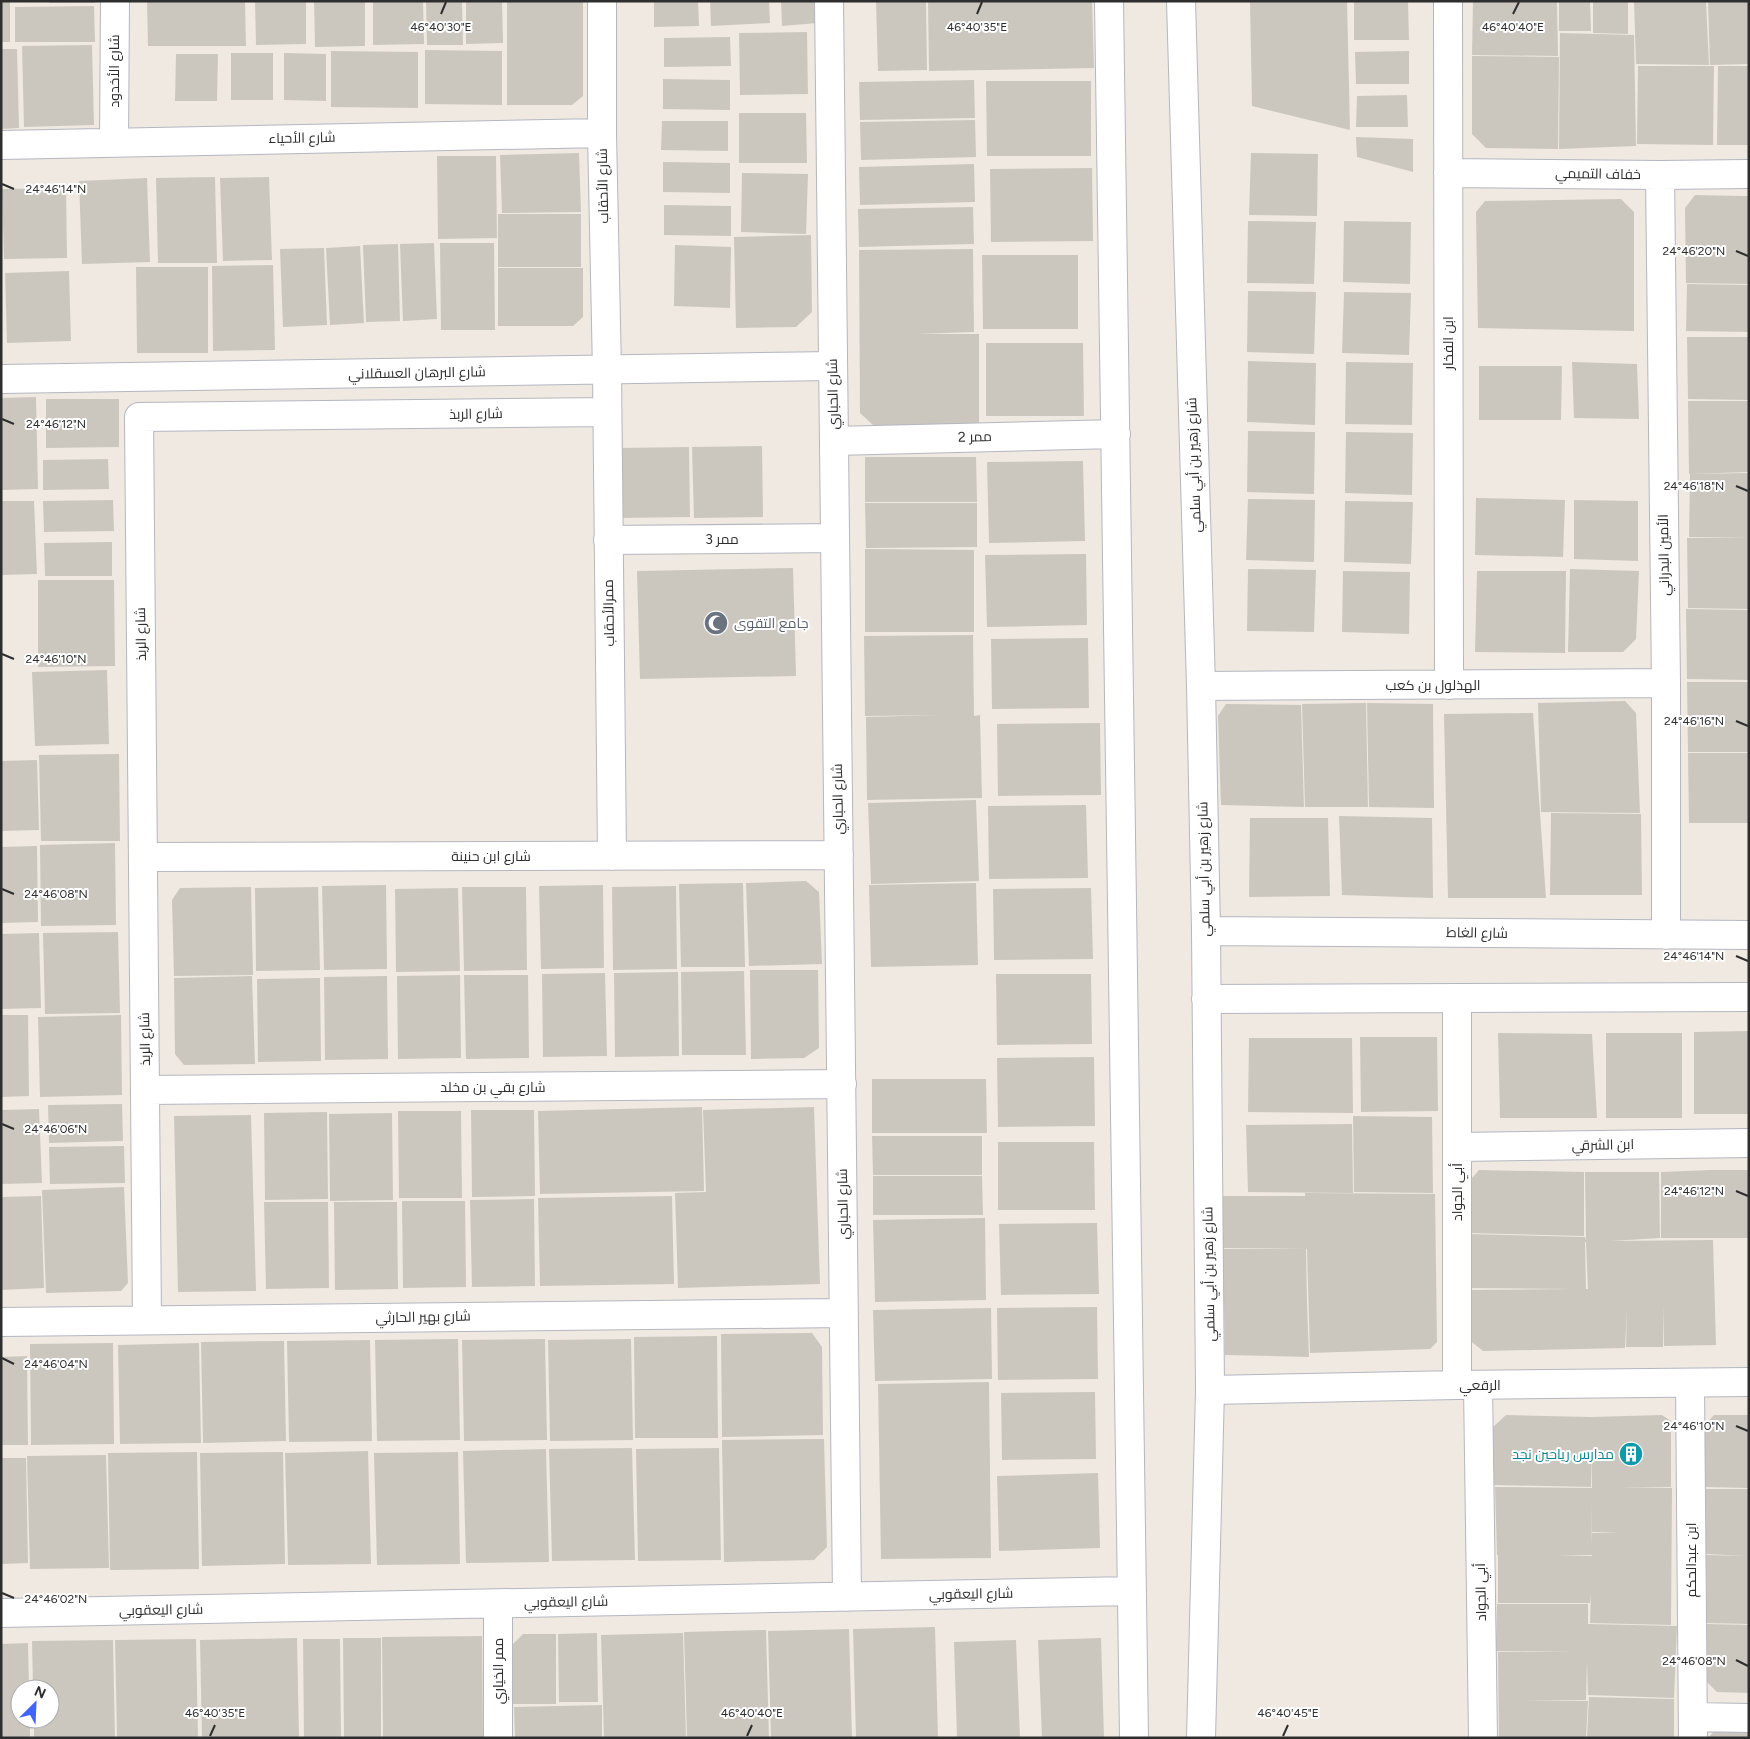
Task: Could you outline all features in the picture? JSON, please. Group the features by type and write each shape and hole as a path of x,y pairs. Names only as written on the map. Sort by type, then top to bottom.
{"street":[{"name":"شارع الأخدود","path":"114,1 114,142"},
{"name":"شارع الأحقاب","path":"602,1 606,371"},
{"name":"شارع الحباري","path":"829,1 848,1597"},
{"path":"1110,1 1134,1738"},
{"name":"شارع زهير بن أبي سلمي","path":"1181,1 1206,931 1210,1390 1201,1738"},
{"name":"ابن الفخار","path":"1448,1 1449,685"},
{"name":"شارع الأحياء","path":"1,145 602,133"},
{"name":"خفاف التميمي","path":"1448,173 1749,174"},
{"name":"الأمين البدراني","path":"1660,175 1666,683 1666,935"},
{"name":"شارع البرهان العسقلاني","path":"1,379 833,366"},
{"name":"ممرالأحقاب","path":"606,371 612,856"},
{"name":"شارع الربذ","path":"147,1320 138,417 607,412"},
{"name":"ممر 2","path":"834,441 1116,434"},
{"name":"ممر 3","path":"608,540 835,538"},
{"name":"الهذلول بن كعب","path":"1200,686 1666,683"},
{"name":"شارع ابن حنينة","path":"143,857 839,856"},
{"name":"شارع الغاط","path":"1206,931 1749,936"},
{"path":"1206,999 1749,997"},
{"name":"أبي الجواد","path":"1457,998 1457,1148 1483,1738"},
{"name":"شارع بقي بن مخلد","path":"146,1090 842,1084"},
{"name":"ابن الشرقي","path":"1457,1148 1749,1144"},
{"name":"شارع بهير الحارثي","path":"1,1322 844,1313"},
{"name":"الرقعي","path":"1210,1390 1749,1382"},
{"name":"ابن عبدالحكم","path":"1690,1383 1693,1728"},
{"name":"شارع اليعقوبي","path":"1,1613 1132,1591"},
{"name":"ممر الخياري","path":"498,1604 498,1738"},
{"path":"1693,1728 1749,1718"}],"building":[{"path":"1,1 10,1 10,42 1,42"},
{"path":"49,1 95,1 95,3 49,3"},
{"path":"147,1 245,1 246,46 148,46"},
{"path":"255,1 306,1 306,44 256,45"},
{"path":"314,1 365,1 365,46 315,47"},
{"path":"373,1 423,1 424,44 373,45"},
{"path":"426,1 462,1 463,45 427,45"},
{"path":"466,1 502,1 503,43 466,44"},
{"path":"507,1 583,1 583,96 572,105 507,105"},
{"path":"654,1 698,1 699,26 654,27"},
{"path":"710,1 769,1 770,23 711,26"},
{"path":"781,1 816,1 817,23 782,26"},
{"path":"876,1 926,1 927,70 878,71"},
{"path":"928,1 1092,1 1094,68 929,71"},
{"path":"1250,1 1347,1 1350,130 1252,106"},
{"path":"1354,1 1408,1 1409,40 1354,40"},
{"path":"1473,1 1557,1 1558,56 1472,55"},
{"path":"1559,1 1590,1 1591,31 1559,31"},
{"path":"1593,1 1628,1 1628,34 1593,33"},
{"path":"1634,1 1706,1 1709,65 1636,64"},
{"path":"1708,1 1749,1 1749,64 1710,65"},
{"path":"94,6 95,42 15,42 15,7"},
{"path":"807,32 808,94 740,95 739,33"},
{"path":"1560,33 1634,35 1636,146 1559,149"},
{"path":"730,37 731,66 664,67 664,38"},
{"path":"92,45 94,125 24,127 22,46"},
{"path":"1,49 17,49 19,128 1,129"},
{"path":"425,50 502,51 502,105 425,104"},
{"path":"331,51 418,52 418,108 331,107"},
{"path":"1409,51 1409,84 1356,84 1355,52"},
{"path":"231,53 273,53 273,100 231,100"},
{"path":"284,53 326,54 326,101 284,100"},
{"path":"176,54 218,54 217,101 175,101"},
{"path":"1472,56 1559,57 1558,149 1486,148 1472,134"},
{"path":"1638,66 1714,66 1713,145 1637,144"},
{"path":"1718,66 1749,66 1749,145 1717,145"},
{"path":"663,79 730,80 730,110 663,109"},
{"path":"974,80 975,118 860,120 859,82"},
{"path":"986,81 1091,81 1091,156 987,156"},
{"path":"1407,95 1408,127 1356,127 1357,96"},
{"path":"739,113 806,113 807,163 739,163"},
{"path":"975,120 976,157 861,160 860,122"},
{"path":"662,121 728,121 728,151 661,150"},
{"path":"1356,137 1413,139 1413,172 1357,157"},
{"path":"579,153 581,212 502,213 500,155"},
{"path":"1251,153 1318,154 1317,216 1249,215"},
{"path":"437,156 496,156 497,238 438,239"},
{"path":"663,162 730,163 730,193 663,192"},
{"path":"974,164 975,202 860,205 859,167"},
{"path":"1092,168 1093,241 991,242 990,169"},
{"path":"742,173 808,174 806,234 741,232"},
{"path":"215,177 217,263 158,263 156,178"},
{"path":"269,177 272,260 223,261 220,178"},
{"path":"147,178 150,262 82,264 79,181"},
{"path":"66,188 67,258 4,259 2,189"},
{"path":"1695,195 1749,196 1749,284 1686,283 1685,208"},
{"path":"1621,199 1634,212 1634,331 1478,328 1476,212 1485,201"},
{"path":"664,205 731,206 731,236 664,235"},
{"path":"973,207 974,244 859,247 858,209"},
{"path":"498,214 581,214 581,267 498,267"},
{"path":"1248,221 1316,222 1314,284 1247,283"},
{"path":"1344,221 1411,222 1410,284 1343,282"},
{"path":"811,235 812,312 796,327 736,328 734,237"},
{"path":"434,243 437,319 403,321 400,244"},
{"path":"440,243 494,243 495,330 441,330"},
{"path":"398,244 400,321 366,322 363,245"},
{"path":"675,245 731,247 730,308 674,306"},
{"path":"360,246 364,323 330,325 326,248"},
{"path":"324,248 327,325 283,327 280,249"},
{"path":"973,249 974,332 917,334 979,334 979,425 873,425 860,413 859,250"},
{"path":"982,255 1078,255 1078,329 983,329"},
{"path":"273,265 275,350 213,351 212,266"},
{"path":"136,267 208,267 208,353 137,353"},
{"path":"498,268 583,268 583,317 573,326 498,326"},
{"path":"69,271 71,341 7,343 5,273"},
{"path":"1687,284 1749,285 1749,332 1686,331"},
{"path":"1248,291 1316,292 1314,354 1247,352"},
{"path":"1344,292 1411,293 1409,355 1342,353"},
{"path":"1687,337 1749,337 1749,400 1688,399"},
{"path":"986,343 1083,343 1084,416 986,416"},
{"path":"1248,361 1316,363 1315,425 1247,422"},
{"path":"1346,362 1413,363 1412,425 1345,424"},
{"path":"1572,362 1637,364 1639,419 1574,418"},
{"path":"1479,366 1562,366 1561,420 1479,420"},
{"path":"36,397 38,489 1,490 1,398"},
{"path":"46,399 119,399 119,447 46,448"},
{"path":"1688,401 1749,401 1749,472 1689,474"},
{"path":"1248,431 1315,432 1314,494 1247,492"},
{"path":"1346,432 1413,433 1412,495 1345,493"},
{"path":"762,446 763,517 694,518 692,447"},
{"path":"689,447 690,517 621,518 620,448"},
{"path":"865,457 976,457 977,502 865,502"},
{"path":"108,459 109,489 43,490 43,460"},
{"path":"1083,461 1085,541 989,543 987,462"},
{"path":"1749,473 1749,538 1689,537 1690,474"},
{"path":"1476,498 1565,500 1563,557 1475,555"},
{"path":"1248,499 1315,500 1314,562 1246,560"},
{"path":"113,500 114,531 44,532 43,501"},
{"path":"1574,500 1638,501 1638,561 1574,559"},
{"path":"1,501 34,501 37,574 1,575"},
{"path":"1345,501 1413,502 1411,564 1344,562"},
{"path":"865,503 977,503 977,547 866,548"},
{"path":"1687,538 1749,538 1749,609 1688,608"},
{"path":"112,542 112,576 45,576 44,543"},
{"path":"865,549 974,550 974,632 865,632"},
{"path":"1086,554 1087,625 987,627 985,555"},
{"name":"جامع التقوى","path":"793,568 796,676 640,679 637,571"},
{"path":"1248,569 1316,570 1314,632 1247,631"},
{"path":"1570,569 1639,571 1636,639 1623,652 1568,652"},
{"path":"1343,571 1410,572 1409,634 1342,632"},
{"path":"1477,571 1566,571 1565,653 1475,652"},
{"path":"38,580 114,580 115,666 38,667"},
{"path":"1686,609 1749,610 1749,680 1687,679"},
{"path":"973,635 974,716 980,715 982,798 867,800 866,717 940,715 865,716 864,636"},
{"path":"1088,638 1089,708 992,709 991,639"},
{"path":"107,670 109,744 35,746 32,672"},
{"path":"1687,682 1749,682 1749,752 1688,752"},
{"path":"1625,701 1636,713 1640,813 1541,812 1538,703"},
{"path":"1366,703 1368,807 1305,807 1302,704"},
{"path":"1367,703 1433,704 1434,808 1369,807"},
{"path":"1226,704 1301,705 1304,807 1221,805 1218,716"},
{"path":"1533,713 1546,898 1448,898 1444,714"},
{"path":"1100,723 1101,795 998,796 997,724"},
{"path":"1688,753 1749,753 1749,823 1689,823"},
{"path":"119,754 120,841 41,841 39,755"},
{"path":"37,760 39,830 1,831 1,761"},
{"path":"976,800 979,881 871,884 868,803"},
{"path":"1086,805 1088,878 989,879 988,806"},
{"path":"1551,813 1641,814 1642,895 1550,895"},
{"path":"1339,816 1432,818 1433,898 1342,895"},
{"path":"1250,818 1328,818 1330,896 1249,897"},
{"path":"115,843 116,925 41,926 40,845"},
{"path":"37,846 38,922 1,923 1,847"},
{"path":"806,881 819,892 822,964 749,966 746,883"},
{"path":"743,883 745,967 681,967 679,884"},
{"path":"976,883 978,965 871,967 869,885"},
{"path":"386,885 387,969 324,970 322,886"},
{"path":"603,885 604,968 541,969 539,886"},
{"path":"676,886 677,969 613,970 612,887"},
{"path":"251,887 253,975 174,976 172,900 180,888"},
{"path":"318,887 320,970 256,971 255,888"},
{"path":"462,887 526,887 527,970 464,971"},
{"path":"458,888 460,971 396,972 395,889"},
{"path":"1091,888 1093,959 994,960 993,889"},
{"path":"118,932 120,1013 45,1014 43,933"},
{"path":"39,933 41,1008 1,1009 1,934"},
{"path":"750,970 818,970 819,1048 804,1058 751,1059"},
{"path":"744,971 746,1055 682,1055 681,972"},
{"path":"678,972 679,1056 615,1057 614,973"},
{"path":"605,973 607,1056 543,1057 542,974"},
{"path":"996,974 1091,974 1092,1044 997,1045"},
{"path":"460,975 461,1058 398,1059 397,976"},
{"path":"464,975 528,975 529,1058 466,1059"},
{"path":"252,976 255,1064 184,1065 175,1054 174,978"},
{"path":"387,976 388,1059 325,1060 324,977"},
{"path":"320,978 321,1061 258,1062 257,979"},
{"path":"1,1015 28,1015 29,1096 1,1097"},
{"path":"121,1015 122,1095 40,1097 38,1017"},
{"path":"1749,1031 1749,1114 1694,1114 1694,1032"},
{"path":"1498,1033 1592,1034 1597,1118 1500,1118"},
{"path":"1606,1033 1682,1033 1682,1118 1606,1118"},
{"path":"1360,1037 1437,1037 1438,1111 1361,1112"},
{"path":"1249,1038 1352,1038 1353,1113 1248,1112"},
{"path":"1094,1057 1095,1126 998,1127 997,1058"},
{"path":"872,1079 986,1079 987,1133 872,1133"},
{"path":"122,1104 123,1141 49,1143 48,1105"},
{"path":"702,1107 704,1191 540,1194 538,1111"},
{"path":"814,1107 820,1284 678,1288 675,1193 706,1192 703,1110"},
{"path":"39,1109 42,1183 1,1184 1,1110"},
{"path":"471,1110 534,1110 535,1196 472,1197"},
{"path":"398,1111 461,1111 462,1198 399,1198"},
{"path":"327,1112 328,1199 265,1200 264,1113"},
{"path":"392,1113 393,1200 330,1201 329,1114"},
{"path":"251,1115 256,1291 178,1292 174,1116"},
{"path":"1353,1116 1432,1117 1433,1193 1354,1192"},
{"path":"1352,1124 1353,1193 1248,1192 1246,1125"},
{"path":"872,1136 982,1136 982,1175 873,1175"},
{"path":"998,1142 1094,1142 1095,1210 998,1210"},
{"path":"124,1146 125,1183 50,1184 49,1147"},
{"path":"1479,1170 1584,1172 1584,1236 1468,1233 1467,1184"},
{"path":"1749,1170 1749,1238 1661,1238 1661,1172"},
{"path":"1585,1172 1659,1172 1660,1238 1611,1241 1713,1240 1716,1345 1664,1346 1664,1305 1663,1347 1626,1347 1627,1308 1625,1348 1483,1351 1468,1339 1468,1290 1572,1289 1467,1288 1468,1234 1585,1237 1586,1240","holes":["1586,1242 1588,1289 1586,1289"]},
{"path":"873,1176 982,1176 983,1215 873,1215"},
{"path":"124,1187 128,1283 121,1291 46,1293 42,1190"},
{"path":"1305,1193 1435,1194 1437,1342 1430,1349 1310,1353 1307,1249 1222,1248 1221,1196 1305,1196"},
{"path":"41,1196 44,1288 1,1290 1,1197"},
{"path":"672,1196 674,1284 540,1286 538,1198"},
{"path":"534,1199 535,1286 472,1287 470,1200"},
{"path":"402,1201 465,1201 466,1287 403,1288"},
{"path":"264,1202 328,1202 329,1288 266,1289"},
{"path":"334,1202 397,1202 398,1289 335,1290"},
{"path":"985,1218 986,1300 875,1302 873,1220"},
{"path":"1097,1223 1099,1294 1001,1295 999,1224"},
{"path":"1223,1249 1306,1249 1309,1357 1225,1355"},
{"path":"1097,1307 1098,1379 998,1380 997,1308"},
{"path":"991,1308 992,1379 875,1381 873,1310"},
{"path":"812,1333 822,1347 823,1435 722,1437 721,1334"},
{"path":"717,1336 718,1438 635,1438 634,1337"},
{"path":"458,1339 460,1440 377,1441 375,1340"},
{"path":"545,1339 547,1440 464,1441 462,1340"},
{"path":"631,1339 633,1440 550,1441 548,1340"},
{"path":"370,1340 372,1441 289,1442 287,1341"},
{"path":"284,1341 286,1441 203,1443 201,1342"},
{"path":"113,1343 114,1444 31,1445 30,1344"},
{"path":"199,1343 201,1443 120,1444 118,1345"},
{"path":"27,1356 28,1445 1,1445 1,1357"},
{"path":"989,1382 991,1558 881,1559 878,1384"},
{"path":"1095,1392 1096,1459 1002,1460 1001,1393"},
{"path":"1506,1415 1591,1417 1662,1415 1671,1421 1671,1487 1621,1487 1672,1488 1671,1625 1590,1623 1591,1595 1590,1603 1498,1603 1495,1487 1592,1488 1591,1449 1591,1487 1494,1485 1493,1427","holes":["1591,1501 1592,1532 1620,1532 1592,1533 1592,1546","1557,1555 1592,1555 1592,1556"]},
{"path":"1714,1415 1749,1415 1749,1488 1705,1487 1705,1425"},
{"path":"824,1439 827,1547 814,1560 724,1562 722,1440"},
{"path":"632,1448 635,1560 552,1561 549,1449"},
{"path":"719,1448 721,1560 638,1561 636,1449"},
{"path":"546,1449 549,1562 466,1563 463,1451"},
{"path":"368,1451 371,1564 288,1565 285,1453"},
{"path":"197,1452 199,1569 110,1570 108,1453"},
{"path":"283,1452 285,1564 202,1566 200,1453"},
{"path":"458,1452 460,1564 377,1565 374,1453"},
{"path":"106,1455 109,1568 30,1569 27,1456"},
{"path":"1,1458 26,1458 28,1563 1,1564"},
{"path":"1098,1473 1100,1548 999,1551 997,1476"},
{"path":"1706,1489 1749,1489 1749,1556 1705,1554"},
{"path":"1706,1555 1749,1556 1749,1624 1707,1623"},
{"path":"1497,1604 1588,1604 1588,1624 1677,1626 1674,1698 1588,1695 1587,1662 1586,1700 1525,1700 1588,1701 1586,1738 1499,1738 1498,1652 1573,1652 1496,1651"},
{"path":"1707,1624 1749,1625 1749,1693 1717,1692 1707,1682"},
{"path":"935,1627 938,1738 856,1738 853,1629"},
{"path":"849,1629 852,1738 771,1738 768,1631"},
{"path":"766,1630 769,1738 687,1738 684,1632"},
{"path":"597,1633 598,1702 559,1702 558,1634"},
{"path":"683,1633 686,1738 604,1738 601,1635"},
{"path":"523,1634 556,1634 556,1704 513,1704 513,1644"},
{"path":"482,1636 483,1738 383,1738 382,1637"},
{"path":"297,1638 299,1738 202,1738 200,1640"},
{"path":"343,1638 381,1638 381,1738 344,1738"},
{"path":"1101,1638 1104,1738 1042,1738 1038,1640"},
{"path":"196,1639 198,1738 117,1738 115,1640"},
{"path":"303,1639 340,1639 341,1738 304,1738"},
{"path":"113,1640 115,1738 34,1738 34,1729 60,1729 60,1679 33,1679 32,1641"},
{"path":"1016,1640 1020,1738 957,1738 954,1642"},
{"path":"28,1643 29,1679 10,1679 10,1729 30,1729 30,1738 1,1738 1,1644"},
{"path":"1589,1697 1674,1699 1674,1738 1587,1738"},
{"path":"602,1705 602,1738 515,1738 514,1707"},
{"path":"1717,1728 1749,1728 1749,1738 1708,1738"}],"place":[{"name":"جامع التقوى","path":"716,623"},
{"name":"مدارس رياحين نجد","path":"1631,1454"}]}
